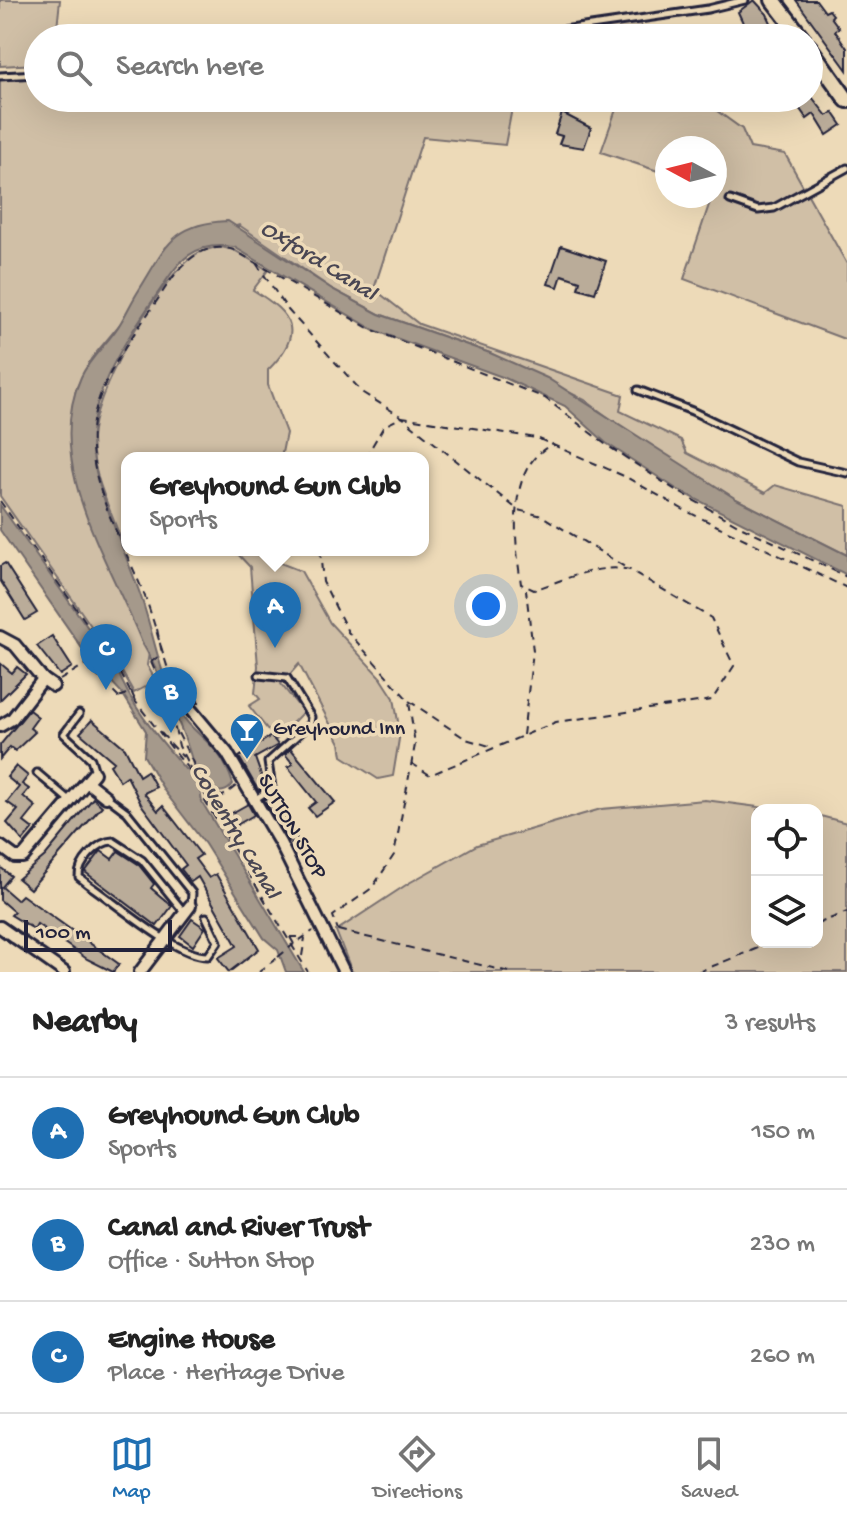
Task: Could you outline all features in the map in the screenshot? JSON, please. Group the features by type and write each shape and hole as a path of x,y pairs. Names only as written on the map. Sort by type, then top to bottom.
{"main road":[{"path":"773,0 791,24"},
{"path":"823,67 847,100"}],"street":[{"path":"0,637 15,645 43,679 53,686"},
{"path":"0,726 12,719 43,679"},
{"name":"SUTTON STOP","path":"188,711 227,753 332,931 344,972"},
{"path":"0,846 15,857 23,857 91,778 106,797"},
{"path":"140,972 188,910"},
{"path":"0,927 64,972"}],"lane":[{"path":"605,24 708,9 745,0"},
{"path":"0,76 24,75"},
{"path":"730,200 758,210 774,208 847,168"},
{"path":"638,390 692,411 798,462 847,473"},
{"path":"253,801 272,788 268,762 310,724 311,717 287,678 259,675"},
{"path":"79,714 64,734 91,759 91,778"},
{"path":"37,773 70,802"},
{"path":"106,797 127,812 192,893 188,910"},
{"path":"188,910 142,860 113,841 100,845 80,866 79,877 165,938 200,956 208,956 218,942 206,917"}],"path":[{"path":"121,535 96,470 92,442 95,412 108,377 183,265 204,250 221,247 256,262 368,328 545,398 605,444 677,491 847,577"},
{"path":"256,262 288,310 363,393 402,417 518,510 542,516 705,612 732,659 732,672 712,700 570,719 430,775 411,763"},
{"path":"369,452 384,426 402,417 525,435 553,444 847,588"},
{"path":"553,444 541,450 527,469 518,489 521,584 534,590 604,570 630,570"},
{"path":"0,501 117,666 135,701 188,764"},
{"path":"129,556 155,624 162,654 151,662 188,764 216,820"},
{"path":"321,556 323,582 348,632 409,701 466,739 494,747"},
{"path":"523,736 533,651 526,588"},
{"path":"155,624 164,664 188,711"},
{"path":"53,686 86,664 119,698 131,691 135,701"},
{"path":"409,701 415,745 394,855 372,888 333,916 332,931 509,972"},
{"path":"160,732 187,770 192,770 194,765 178,733"},
{"path":"236,785 223,796 203,793 216,820 308,972"},
{"path":"823,922 847,912"},
{"path":"288,936 305,937"},
{"path":"288,936 294,944"},
{"path":"259,972 305,937"},
{"path":"301,958 305,937"},
{"path":"698,972 758,948"}],"shaded area":[{"path":"0,0 60,0 57,24 24,24 24,65 0,66"},
{"path":"637,17 640,24 594,24"},
{"path":"24,78 24,112 511,112 505,145 423,137 374,289 419,324 623,395 620,411 681,440 687,453 765,493 775,485 847,506 847,555 736,499 637,439 585,400 490,353 379,314 332,289 239,225 166,247 121,323 91,359 76,389 71,418 74,472 82,501 149,653 147,665 156,681 134,693 117,663 0,496 0,79"},
{"path":"615,112 718,112 742,129 750,148 785,154 847,264 847,340 684,279 708,208 727,208 727,136 655,136 655,170 601,152"},
{"path":"228,221 332,289 379,314 490,353 547,378 736,499 847,555 847,575 678,490 606,443 565,406 505,378 374,330 234,247 218,246 193,252 176,268 151,303 104,384 94,416 92,445 97,474 121,544 121,556 126,556 139,591 170,693 184,718 221,757 233,784 222,791 200,790 202,802 304,972 286,972 278,950 264,938 205,844 165,792 144,756 146,731 122,693 86,654 0,530 0,505 116,667 146,721 185,769 193,770 173,708 85,513 75,479 70,444 71,410 85,369 117,329 164,250 182,232 209,223"},
{"path":"221,247 234,250 268,270 253,290 278,308 290,326 287,345 268,370 268,385 286,433 282,452 121,452 120,537 98,479 92,443 94,423 113,371 144,315 178,270 193,256"},
{"path":"240,556 262,556 301,571 330,623 381,678 394,698 400,733 393,776 378,779 342,756 340,743 299,664 281,684 303,712 276,740 249,706 260,699 255,693 258,666 250,567"},
{"path":"705,800 751,806 751,948 823,948 823,817 847,823 847,972 352,972 336,931 409,883 477,845 601,809"}],"building":[{"path":"754,0 772,24 744,24 738,12"},
{"path":"796,0 816,0 825,12 829,10 833,15 831,17 839,28 835,31 847,48 847,70 823,37 823,24 813,24"},
{"path":"823,111 827,116 833,112 842,125 827,135 814,114 807,119 802,112"},
{"path":"562,113 591,128 584,148 559,144 562,136 555,134"},
{"path":"561,246 606,261 595,293 578,288 580,281 562,275 558,287 548,284"},
{"path":"5,563 37,613 25,620 0,580 0,566"},
{"path":"52,636 72,667 60,675 37,646"},
{"path":"0,663 12,673 17,667 26,674 0,700"},
{"path":"189,679 199,703 187,703 184,696 163,704 159,696"},
{"path":"29,710 38,717 30,728 35,732 15,751 10,747 0,759 0,745"},
{"path":"92,720 125,748 139,776 147,771 156,787 144,793 158,811 163,806 201,855 195,859 209,878 216,874 259,949 229,972 218,958 237,946 198,877 191,882 181,869 186,865 141,804 127,776 120,781 110,765 114,762 80,733"},
{"name":"Greyhound Inn","path":"271,736 278,745 255,758 265,786 258,790 239,757"},
{"path":"291,749 335,802 315,816 308,808 316,802 288,767 293,764 285,754"},
{"path":"16,766 28,776 22,784 29,789 23,796 36,807 24,822 33,829 23,841 7,823 18,810 7,802 19,787 7,777"},
{"path":"270,796 298,840 291,844 264,800"},
{"path":"93,798 102,806 30,889 18,879 45,856"},
{"path":"248,804 254,815 230,829 223,818"},
{"path":"101,851 112,859 118,851 138,864 154,884 151,888 172,906 157,926 85,872"},
{"path":"0,867 11,876 2,887 17,900 22,895 119,964 113,972 87,959 37,924 34,929 11,915 14,912 0,900"},
{"path":"192,919 205,928 193,946 180,936"}],"place":[{"name":"Greyhound Gun Club","path":"275,648"},
{"name":"Engine House","path":"106,690"},
{"name":"Canal and River Trust","path":"171,733"},
{"name":"Greyhound Inn","path":"247,761"}],"water label":[{"name":"Oxford Canal","path":"318,262"},
{"name":"Coventry Canal","path":"234,832"}]}
